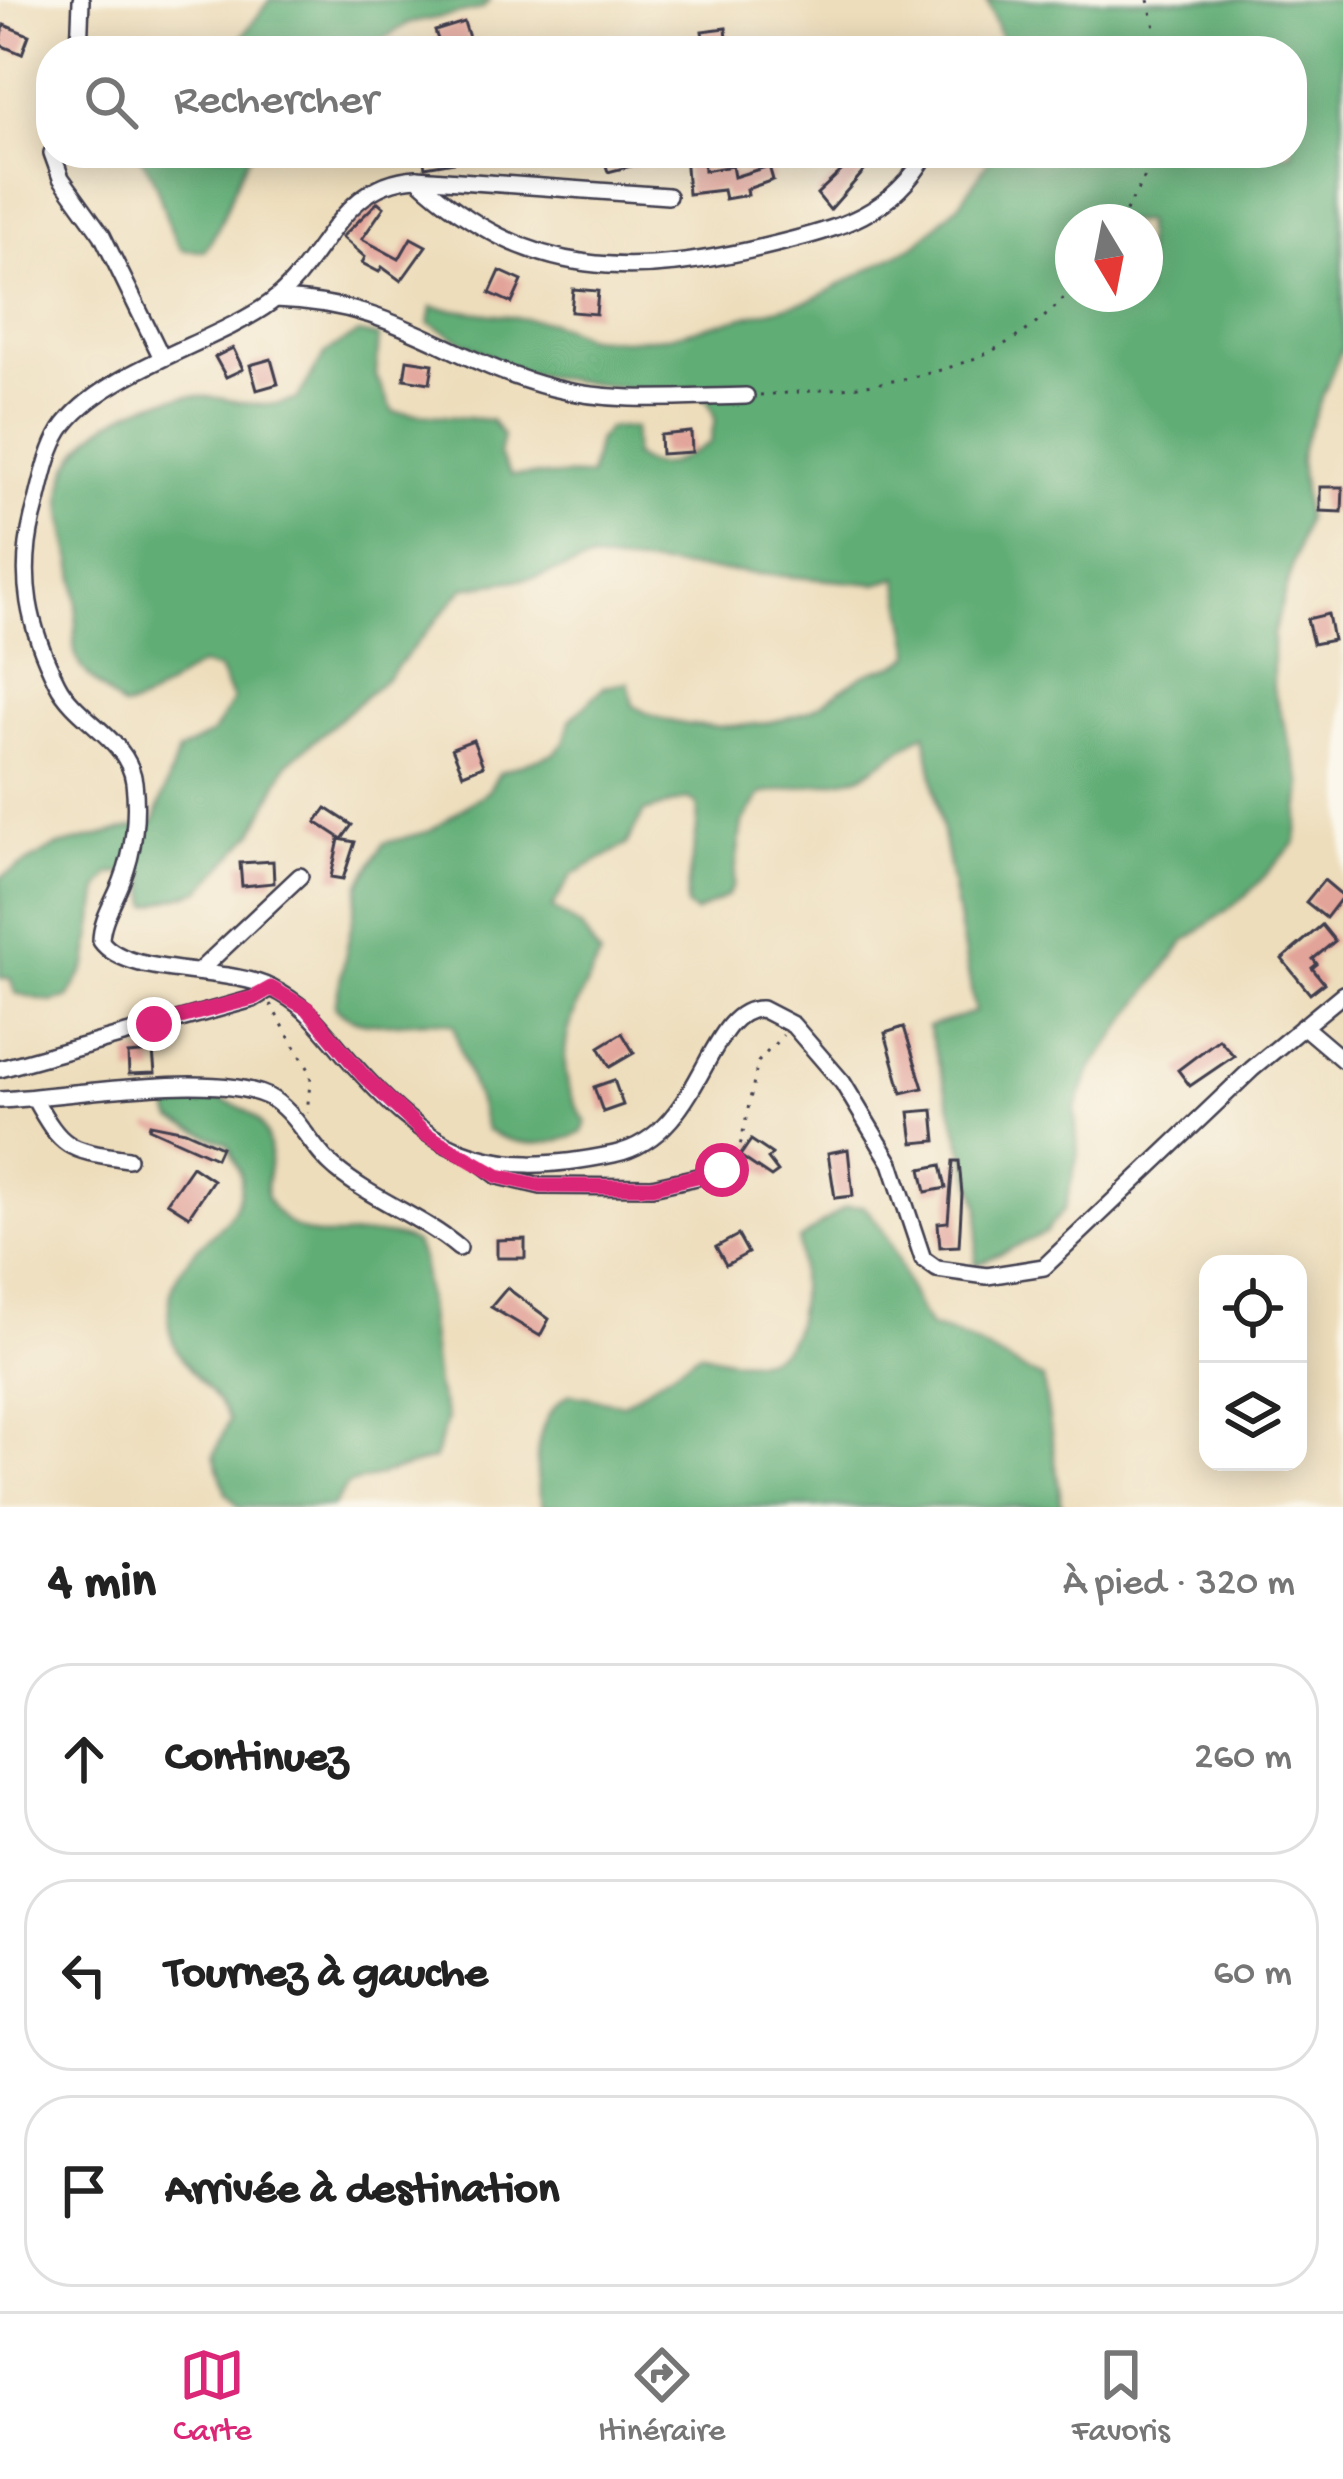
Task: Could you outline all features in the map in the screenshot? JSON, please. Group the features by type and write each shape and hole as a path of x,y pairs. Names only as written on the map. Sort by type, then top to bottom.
{"street":[{"path":"80,36 81,0"},
{"path":"58,168 102,235 162,358"},
{"path":"417,178 464,219 503,239 560,259 636,269 704,262 854,222 898,195 917,168"},
{"path":"668,196 417,178 394,179 364,193 275,299 162,358 77,410 62,429 40,489 23,573 30,617 58,685 72,706 106,735 134,777 130,855 101,940 116,953 266,991 308,1009 362,1074 425,1134 498,1176 541,1186 652,1187 733,1169"},
{"path":"275,299 326,300 362,309 550,387 636,397 746,396"},
{"path":"199,972 301,876"},
{"path":"0,1069 266,991"},
{"path":"480,1162 544,1163 637,1148 673,1124 734,1020 754,1008 793,1024 844,1083 891,1163 922,1259 937,1269 987,1276 1043,1267 1343,994"},
{"path":"1303,1026 1343,1060"},
{"path":"0,1100 219,1088 272,1098 332,1166 398,1204 459,1248"},
{"path":"34,1097 57,1141 68,1148 128,1159"}],"path":[{"path":"1148,0 1157,36"},
{"path":"1130,204 1150,168"},
{"path":"746,396 848,388 973,361 1031,331 1055,306"},
{"path":"266,991 314,1082 308,1111 296,1122"},
{"path":"733,1169 758,1063 793,1024"}],"green space":[{"path":"270,0 490,0 482,9 407,24 388,36 242,36"},
{"path":"987,0 1343,0 1343,346 1303,444 1300,460 1306,518 1273,635 1273,688 1302,784 1296,842 1246,896 1184,942 1092,1068 1075,1110 1078,1154 1065,1208 1045,1233 975,1265 980,1209 928,1027 975,1012 925,733 860,777 761,794 742,824 733,887 727,896 695,913 687,907 687,894 697,804 687,799 644,812 626,845 572,875 552,908 581,927 600,957 567,1040 567,1080 586,1122 582,1133 534,1144 486,1130 454,1025 361,1022 335,1006 360,883 384,843 430,831 488,791 500,772 555,753 564,743 570,720 604,687 628,682 633,705 691,725 758,724 816,707 862,676 912,654 898,578 876,584 592,560 538,577 464,588 388,677 287,764 254,832 201,890 149,906 144,872 110,874 99,890 87,965 68,998 51,1002 15,993 10,978 0,978 0,878 55,847 154,822 178,752 213,733 233,700 219,670 201,665 143,702 123,708 77,658 77,599 62,498 66,475 91,437 131,411 176,397 258,404 297,399 326,352 359,333 379,337 376,376 393,412 491,420 503,436 499,455 511,475 590,476 597,442 608,428 634,428 633,456 662,465 710,443 715,419 708,401 690,391 635,390 522,373 429,323 432,307 550,322 586,337 665,337 811,300 917,244 960,203 984,168 1307,168 1307,36 1000,36"},
{"path":"148,168 243,168 204,251 182,250"},
{"path":"205,1096 241,1108 259,1122 269,1144 267,1199 283,1219 318,1235 395,1236 415,1243 422,1260 436,1385 447,1419 434,1459 347,1485 332,1507 239,1507 226,1493 214,1455 229,1420 172,1340 170,1298 177,1276 229,1216 241,1180 228,1144 173,1120 166,1102"},
{"path":"863,1206 885,1234 931,1328 974,1343 1043,1379 1062,1507 543,1507 538,1444 558,1404 570,1394 623,1404 700,1352 760,1360 778,1352 797,1319 799,1240 845,1207"}],"building":[{"path":"464,22 468,36 437,36 435,31"},
{"path":"4,25 29,35 22,54 0,45"},
{"path":"726,28 727,36 703,36 702,31"},
{"path":"686,168 732,168 734,177 770,168 773,180 747,189 748,195 725,199 723,190 688,194"},
{"path":"844,168 865,170 830,210 817,194"},
{"path":"378,202 384,207 362,239 399,259 411,238 426,246 401,281 382,267 379,272 362,263 365,257 342,237"},
{"path":"500,271 522,281 512,303 490,293"},
{"path":"573,289 598,291 596,314 571,312"},
{"path":"233,348 243,369 226,377 215,357"},
{"path":"271,359 278,384 257,390 250,365"},
{"path":"407,360 433,364 430,383 404,379"},
{"path":"691,432 692,452 661,454 660,435"},
{"path":"1320,487 1343,487 1342,512 1320,511"},
{"path":"1328,614 1333,640 1313,644 1307,619"},
{"path":"473,740 483,766 463,774 452,748"},
{"path":"326,808 352,825 342,839 316,822"},
{"path":"339,839 355,842 343,879 331,877"},
{"path":"273,861 274,883 242,886 240,863"},
{"path":"1324,880 1343,896 1326,918 1306,902"},
{"path":"1322,925 1335,941 1313,959 1317,964 1312,968 1324,983 1310,994 1282,959"},
{"path":"904,1027 923,1088 902,1093 885,1033"},
{"path":"622,1033 634,1053 610,1067 599,1047"},
{"path":"1219,1039 1234,1056 1190,1086 1178,1070"},
{"path":"153,1052 155,1073 129,1074 128,1054"},
{"path":"614,1080 623,1105 603,1112 594,1087"},
{"path":"933,1110 936,1141 913,1143 909,1112"},
{"path":"150,1124 185,1131 221,1147 216,1158 149,1128"},
{"path":"751,1140 772,1154 768,1159 778,1172 771,1177 740,1156"},
{"path":"848,1149 853,1196 835,1198 828,1153"},
{"path":"953,1161 959,1161 962,1194 959,1246 940,1247 938,1223 948,1222"},
{"path":"941,1165 946,1188 926,1192 921,1169"},
{"path":"192,1166 213,1180 189,1216 167,1202"},
{"path":"738,1235 748,1253 726,1265 716,1247"},
{"path":"525,1239 525,1258 497,1258 497,1240"},
{"path":"507,1288 549,1319 540,1336 491,1307"}],"route":[{"path":"154,1024 253,998 271,988 308,1009 362,1074 425,1134 498,1176 541,1186 652,1187 722,1170"}]}
